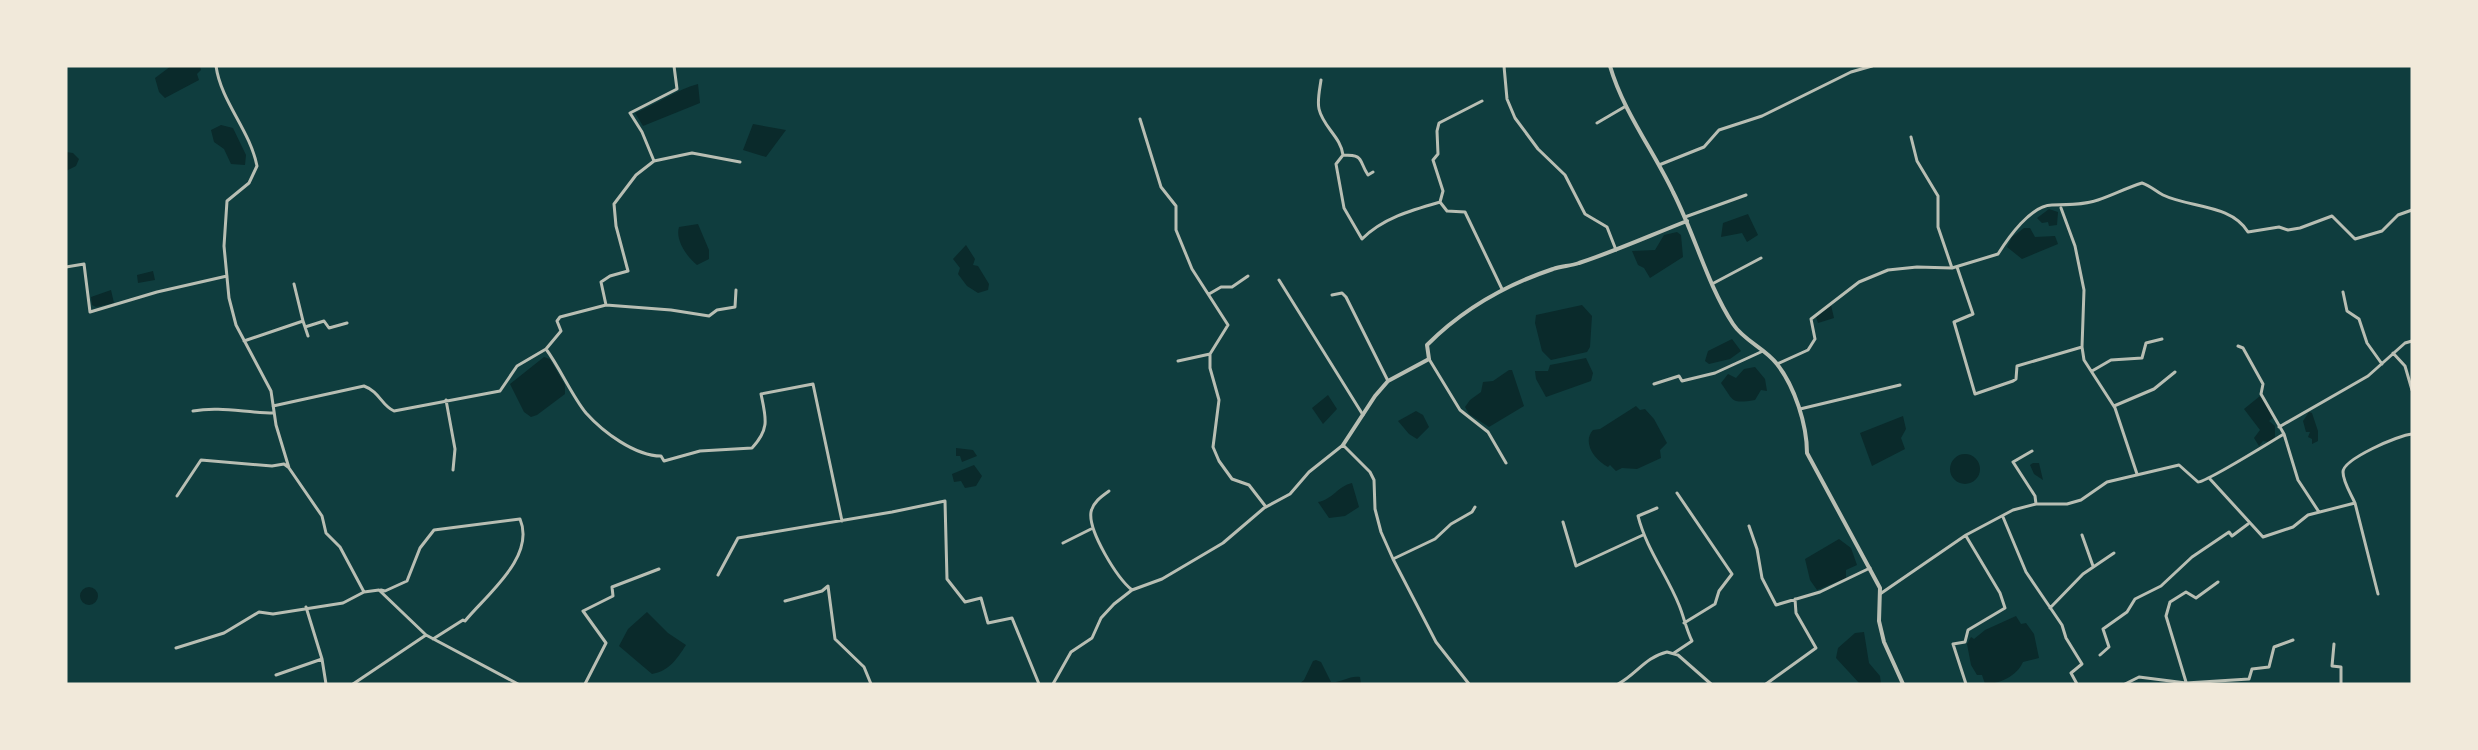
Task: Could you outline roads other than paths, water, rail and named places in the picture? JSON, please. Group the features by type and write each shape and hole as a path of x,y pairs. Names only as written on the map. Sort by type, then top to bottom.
{"street":[{"path":"216,66 218,80 242,126 257,166 249,183 227,201 224,246 227,276 236,325 264,376 289,468"},
{"path":"654,161 642,132 630,113 634,109 670,95 677,89 674,66"},
{"path":"1504,66 1507,99 1515,118 1538,148 1564,175 1585,214 1607,227 1616,250"},
{"path":"1610,66 1626,106 1686,219 1712,284 1734,326 1777,364 1800,409 1807,430 1808,453 1870,568 1880,594 1879,621 1884,642 1903,684"},
{"path":"1659,165 1704,147 1719,130 1762,116 1851,72 1872,66"},
{"path":"1321,80 1319,108 1324,120 1341,144 1343,155 1336,164 1344,208 1362,239 1384,222 1416,208 1440,202"},
{"path":"1440,202 1443,191 1433,160 1438,154 1439,123 1482,101"},
{"path":"1597,123 1626,106"},
{"path":"1140,119 1161,187 1176,206 1176,230 1192,269 1228,325 1210,354 1210,368 1219,400 1213,447 1219,461 1232,479 1249,485 1266,507"},
{"path":"1911,137 1917,161 1938,196 1938,227 1952,268"},
{"path":"606,305 601,282 610,276 628,271 616,226 614,204 636,176 654,161 692,153 740,162"},
{"path":"1343,155 1356,155 1362,159 1368,175 1373,172"},
{"path":"1777,364 1808,350 1815,339 1811,320 1859,282 1903,267 1952,268 1998,254 2010,235 2036,209 2051,205 2060,207 2098,200 2142,183 2162,194 2201,204 2239,219 2248,232 2279,227 2289,230 2300,228 2332,216 2355,239 2382,231 2398,215 2412,210"},
{"path":"1506,464 1488,432 1460,410 1428,359 1427,345 1478,303 1502,289 1555,268 1577,264 1616,250 1746,195"},
{"path":"1440,202 1447,211 1465,212 1502,289"},
{"path":"2060,207 2075,246 2084,290 2082,347 2084,360 2115,406 2137,474"},
{"path":"1712,284 1761,258"},
{"path":"66,267 84,264 90,312 139,296 227,276"},
{"path":"1957,267 1973,314 1954,322 1975,394 2013,381 2016,379 2017,366 2082,347"},
{"path":"1209,294 1221,287 1232,287 1248,276"},
{"path":"1280,280 1363,415"},
{"path":"294,284 308,336"},
{"path":"273,406 364,386 376,390 388,408 394,411 500,391 517,366 546,349 561,331 557,321 560,317 606,305 671,310 709,316 717,310 735,307 736,290"},
{"path":"2343,292 2347,310 2359,319 2367,343 2382,364"},
{"path":"1332,295 1342,293 1346,297 1388,381"},
{"path":"244,341 303,321"},
{"path":"305,327 324,321 329,328 347,323"},
{"path":"2092,371 2111,360 2142,358 2146,343 2162,339"},
{"path":"2279,426 2368,376 2393,353 2412,341"},
{"path":"2238,346 2243,348 2263,384 2261,393 2276,416 2284,434 2298,480 2319,512"},
{"path":"546,349 585,412 616,439 649,456 662,456 664,461 700,451 752,448 762,438 767,420 761,394 813,384 842,521"},
{"path":"1654,384 1679,376 1682,381 1715,373 1763,351"},
{"path":"2393,353 2405,366 2412,390"},
{"path":"1178,361 1210,354"},
{"path":"1053,684 1071,652 1092,638 1101,618 1132,590 1162,579 1211,551 1266,507 1290,494 1309,472 1344,445 1388,381 1428,359"},
{"path":"2115,406 2154,389 2175,372"},
{"path":"1800,409 1900,385"},
{"path":"446,400 455,449 453,470"},
{"path":"193,411 215,407 249,413 274,413"},
{"path":"1880,594 1966,535 2013,510 2036,504 2053,506 2081,500 2107,482 2179,465 2198,483 2210,479 2236,461 2284,434"},
{"path":"2378,594 2355,503 2343,470 2346,464 2367,451 2412,434"},
{"path":"1344,445 1359,459 1374,480 1375,509 1381,532 1393,559 1436,642 1469,684"},
{"path":"2032,451 2013,462 2030,487 2036,504"},
{"path":"177,496 201,460 272,466 285,464 322,516 326,533 340,547 364,592"},
{"path":"2210,479 2248,524 2263,537 2293,527 2303,518 2319,512 2355,503"},
{"path":"1109,491 1097,500 1091,511 1093,528 1116,575 1132,590"},
{"path":"1677,492 1732,574 1719,591 1715,604 1684,623"},
{"path":"718,575 738,538 945,501 947,579 965,602 981,598 988,623 1012,618 1039,684"},
{"path":"1393,559 1435,539 1451,524 1472,512 1475,507"},
{"path":"1618,684 1631,678 1639,665 1659,654 1674,653 1691,643 1680,607 1664,577 1655,553 1643,535 1638,516 1657,507"},
{"path":"2003,516 2026,572 2082,664 2071,673 2077,684"},
{"path":"176,648 224,633 258,612 273,614 343,603 364,592 385,591 406,581 420,548 434,530 520,519 523,534 513,568 465,621 463,620 433,639"},
{"path":"1563,522 1576,566 1643,535"},
{"path":"2100,655 2109,647 2103,629 2127,612 2135,599 2161,586 2192,557 2229,532 2232,536 2248,524"},
{"path":"1749,526 1757,549 1762,578 1776,605 1820,592 1870,568"},
{"path":"1063,543 1093,528"},
{"path":"1966,535 2000,593 2005,608 1968,630 1965,642 1953,644 1966,684"},
{"path":"2082,535 2093,566"},
{"path":"2050,608 2093,566 2114,553"},
{"path":"585,684 606,643 583,611 613,596 612,587 658,568"},
{"path":"2186,683 2166,616 2170,602 2186,592 2196,598 2218,582"},
{"path":"785,601 822,591 828,586 835,639 864,667 871,684"},
{"path":"379,590 426,635 518,684"},
{"path":"1766,684 1816,648 1796,613 1795,599"},
{"path":"306,607 322,659 326,684"},
{"path":"353,684 426,635"},
{"path":"2126,684 2139,677 2186,683 2249,682 2252,669 2269,667 2274,647 2293,640"},
{"path":"2334,644 2332,666 2341,667 2341,684"},
{"path":"1674,653 1711,684"},
{"path":"276,675 322,659"}],"water":[{"path":"171,66 200,66 201,70 197,74 199,80 165,98 159,92 155,78"},
{"path":"698,84 700,103 643,126 635,113 682,90"},
{"path":"753,124 786,130 766,157 743,150"},
{"path":"221,125 233,128 246,155 245,165 231,164 224,149 214,142 211,130"},
{"path":"66,152 73,153 79,159 76,166 66,171"},
{"path":"2049,209 2058,212 2057,225 2049,226 2048,222 2042,223 2037,218"},
{"path":"1748,214 1758,235 1747,242 1742,233 1721,237 1723,223"},
{"path":"698,224 709,250 709,259 697,265 683,248 678,232 679,227"},
{"path":"2024,228 2030,228 2035,237 2055,236 2058,244 2022,259 2007,247 2012,237"},
{"path":"1677,232 1681,235 1683,257 1650,278 1644,268 1638,265 1632,251 1655,250 1664,235"},
{"path":"966,245 975,259 973,265 978,266 989,284 988,290 978,293 967,286 958,274 960,268 953,259"},
{"path":"153,271 155,280 138,283 137,275"},
{"path":"111,290 114,303 96,307 92,305 91,297"},
{"path":"1582,305 1592,316 1590,347 1587,352 1551,360 1542,351 1535,323 1536,315"},
{"path":"1831,305 1834,318 1818,323 1816,317"},
{"path":"1732,339 1741,351 1730,359 1709,364 1705,361 1708,351"},
{"path":"544,357 550,359 565,385 565,394 531,417 524,412 510,384"},
{"path":"1586,358 1593,373 1591,381 1546,397 1536,379 1535,371 1548,371 1550,365"},
{"path":"1755,367 1765,379 1767,391 1761,390 1755,400 1741,402 1734,400 1721,383 1728,374 1736,378 1744,369"},
{"path":"1512,370 1524,406 1489,427 1469,414 1465,407 1481,392 1483,382 1493,381"},
{"path":"1328,395 1337,409 1323,424 1312,408"},
{"path":"2260,396 2274,417 2269,421 2275,426 2275,437 2269,442 2263,441 2259,446 2254,438 2260,430 2244,409"},
{"path":"1636,406 1640,410 1645,409 1654,419 1667,443 1660,450 1661,458 1637,469 1622,468 1616,471 1610,465 1608,467 1603,464 1594,455 1589,445 1590,435 1593,430 1600,429"},
{"path":"1416,411 1423,415 1429,427 1417,439 1409,434 1398,421"},
{"path":"2309,412 2312,413 2318,431 2318,441 2312,444 2312,439 2308,437 2310,432 2306,432 2303,421"},
{"path":"1903,416 1906,429 1901,438 1905,449 1872,466 1860,433"},
{"path":"956,448 973,450 977,456 962,462 960,456 956,456"},
{"path":"1965,454 1976,458 1980,469 1976,480 1965,484 1954,480 1950,469 1954,458"},
{"path":"2039,463 2043,480 2034,474 2030,465"},
{"path":"974,465 982,476 976,486 965,488 961,481 954,482 952,474"},
{"path":"1352,483 1359,507 1345,516 1329,518 1318,502"},
{"path":"1839,539 1851,548 1857,565 1846,570 1846,578 1817,590 1810,580 1805,559"},
{"path":"85,587 93,587 98,592 96,603 85,605 80,600 80,592"},
{"path":"647,612 668,633 686,645 668,667 652,674 619,646 628,629"},
{"path":"2016,616 2021,624 2026,623 2034,634 2039,658 2023,662 2017,671 2007,678 1996,683 1985,684 1982,675 1977,675 1971,665 1967,644 1971,637 1974,639 1985,630"},
{"path":"1864,632 1869,663 1880,676 1881,684 1860,684 1836,658 1838,648 1855,633"},
{"path":"1313,661 1321,662 1331,682 1360,677 1361,684 1299,684 1304,680"}]}
